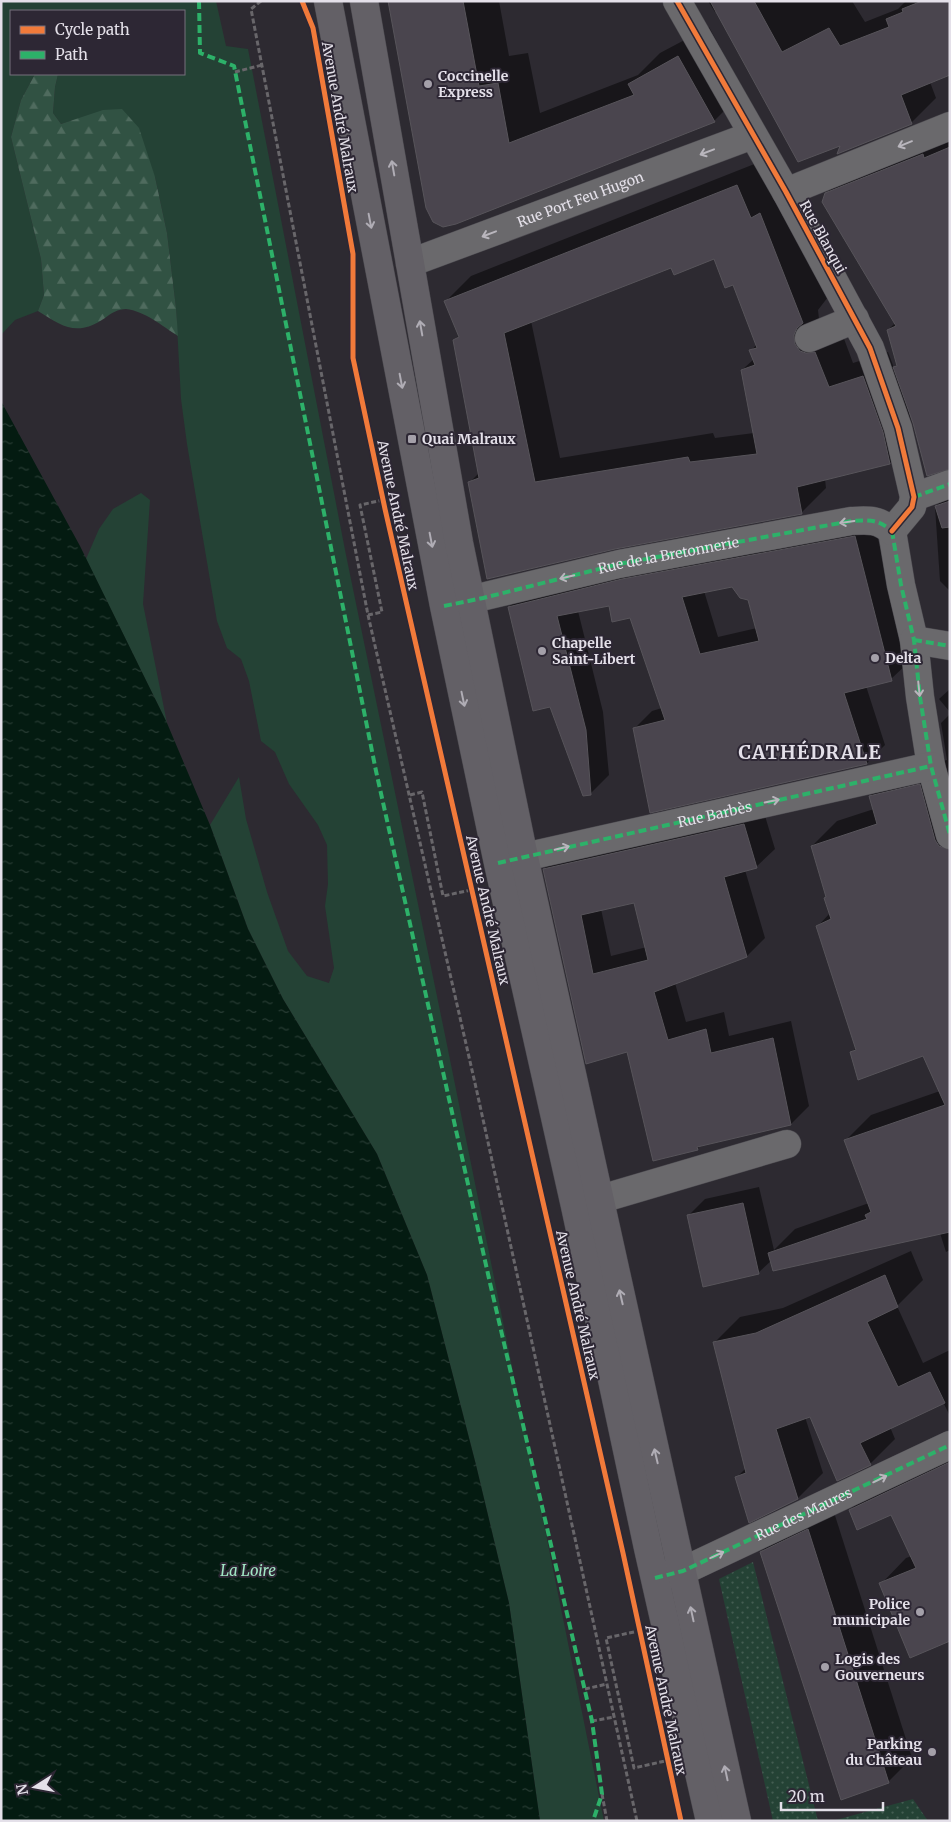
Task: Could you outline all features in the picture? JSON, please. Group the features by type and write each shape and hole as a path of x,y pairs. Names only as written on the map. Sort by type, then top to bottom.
{"main road":[{"name":"Avenue André Malraux","path":"328,1 444,606 498,863 683,1571 737,1821"},
{"name":"Avenue André Malraux","path":"364,1 450,496 524,857 655,1578 710,1821"}],"street":[{"name":"Rue Blanqui","path":"677,1 786,192 870,348 898,428 914,497"},
{"path":"786,192 950,126"},
{"name":"Rue Port Feu Hugon","path":"410,263 753,135"},
{"path":"809,338 854,319"},
{"path":"950,484 914,497 912,507 892,531 914,640 920,697 931,766 950,835"},
{"name":"Rue de la Bretonnerie","path":"444,606 619,564 851,521 875,521 892,531"},
{"path":"914,640 950,646"},
{"name":"Rue Barbès","path":"498,863 931,766"},
{"path":"587,1203 787,1144"},
{"name":"Rue des Maures","path":"655,1578 683,1571 950,1445"}],"path":[{"path":"261,1 250,9 368,615 537,1362 637,1821"},
{"path":"235,72 262,65"},
{"path":"368,615 382,612 360,505 383,500"},
{"path":"410,795 422,792 443,896 472,890"},
{"path":"639,1631 606,1638 619,1702 634,1768 668,1760"},
{"path":"585,1689 607,1684"},
{"path":"612,1704 619,1702"},
{"path":"592,1721 614,1717"},
{"path":"602,1794 607,1821"}],"shaded area":[{"path":"1,1 216,1 226,46 248,49 346,555 604,1821 540,1821 509,1603 427,1275 377,1154 283,999 248,929 210,825 239,777 246,819 267,892 288,951 307,976 329,983 334,968 325,906 328,884 327,845 318,825 289,784 275,752 261,741 249,681 241,659 227,648 217,621 187,444 181,399 176,308 167,233 155,177 74,120 61,124 53,113 58,75 185,75 185,10 10,10 10,75 34,75 21,100 11,137 41,259 44,295 38,311 15,320 1,335"},
{"path":"141,493 150,500 143,604 167,723 86,559 99,529 113,509"},
{"path":"753,1562 818,1821 773,1821 719,1579"},
{"path":"913,1799 928,1821 832,1821"}],"green space":[{"path":"34,75 58,75 53,113 61,124 103,110 122,109 139,128 155,177 167,233 178,336 147,316 133,310 120,310 95,324 78,328 70,328 55,322 38,311 44,295 41,259 11,137 21,100"}],"water":[{"name":"La Loire","path":"1,401 80,546 167,723 210,825 248,929 283,999 377,1154 427,1275 509,1603 540,1821 1,1821"}],"building":[{"path":"388,1 463,1 479,86 498,83 509,143 634,95 628,84 678,56 715,122 456,224 443,227 433,222 426,208"},
{"path":"710,1 754,1 782,52 829,28 840,46 889,27 886,19 903,12 902,9 922,1 950,1 950,75 901,95 912,124 837,154 840,146 798,162"},
{"path":"950,147 950,469 927,476 913,423 893,367 897,366 887,330 896,326 822,202 825,193 923,154 924,158"},
{"path":"737,185 751,218 760,213 803,323 797,328 794,335 795,344 800,351 806,353 815,352 829,387 863,376 883,432 890,464 797,487 802,514 615,549 487,579 468,482 479,478 453,340 459,337 444,301","holes":["714,259 725,288 733,285 757,348 749,350 755,365 741,370 757,454 690,462 688,457 535,482 504,333 671,268 674,275"]},
{"path":"950,501 950,527 942,528 935,506"},
{"path":"855,536 892,681 844,693 867,764 650,813 633,728 665,720 630,618 612,622 609,606 557,616 586,730 591,795 583,796 550,707 533,711 508,607 622,579","holes":["732,587 740,598 748,600 759,641 700,654 682,597"]},
{"path":"920,784 935,840 939,846 950,850 950,1232 773,1271 768,1253 867,1219 865,1215 871,1212 844,1140 945,1105 923,1056 858,1080 850,1052 856,1050 816,926 831,919 811,846 877,824 869,796"},
{"path":"744,824 757,868 724,877 747,957 654,992 668,1040 706,1029 711,1053 773,1038 791,1125 697,1147 698,1150 653,1161 627,1052 586,1064 543,869","holes":["634,903 648,960 593,974 581,915"]},
{"path":"743,1203 759,1274 703,1287 687,1215"},
{"path":"885,1275 898,1307 867,1322 898,1387 930,1372 945,1403 860,1443 871,1465 837,1481 810,1417 776,1429 798,1499 749,1523 735,1477 746,1473 713,1342 756,1333"},
{"path":"950,1462 950,1641 910,1658 879,1583 916,1568 891,1515 857,1530 849,1510"},
{"name":"Logis des Gouverneurs","path":"808,1529 889,1783 841,1800 760,1552"}],"marked path":[{"path":"199,1 200,53 234,66 376,771 490,1283 592,1721 602,1794 593,1821"},
{"path":"914,497 950,484"},
{"path":"444,606 619,564 851,521 873,521 882,524 892,531"},
{"path":"892,531 901,585 914,640 920,697 931,766 950,835"},
{"path":"914,640 950,646"},
{"path":"498,863 931,766"},
{"path":"655,1578 683,1571 950,1445"}],"cycle path":[{"path":"302,1 313,28 353,254 353,358 385,509 623,1553 681,1821"},
{"path":"677,1 786,192 870,348 898,428 914,497 912,507 892,531"}],"place":[{"name":"Coccinelle Express","path":"428,84"},
{"name":"Quai Malraux","path":"412,439"},
{"name":"Chapelle Saint-Libert","path":"542,651"},
{"name":"Delta","path":"875,658"},
{"name":"Police municipale","path":"920,1612"},
{"name":"Logis des Gouverneurs","path":"825,1667"},
{"name":"Parking du Château","path":"932,1752"}],"district":[{"name":"CATHÉDRALE","path":"810,752"}]}
